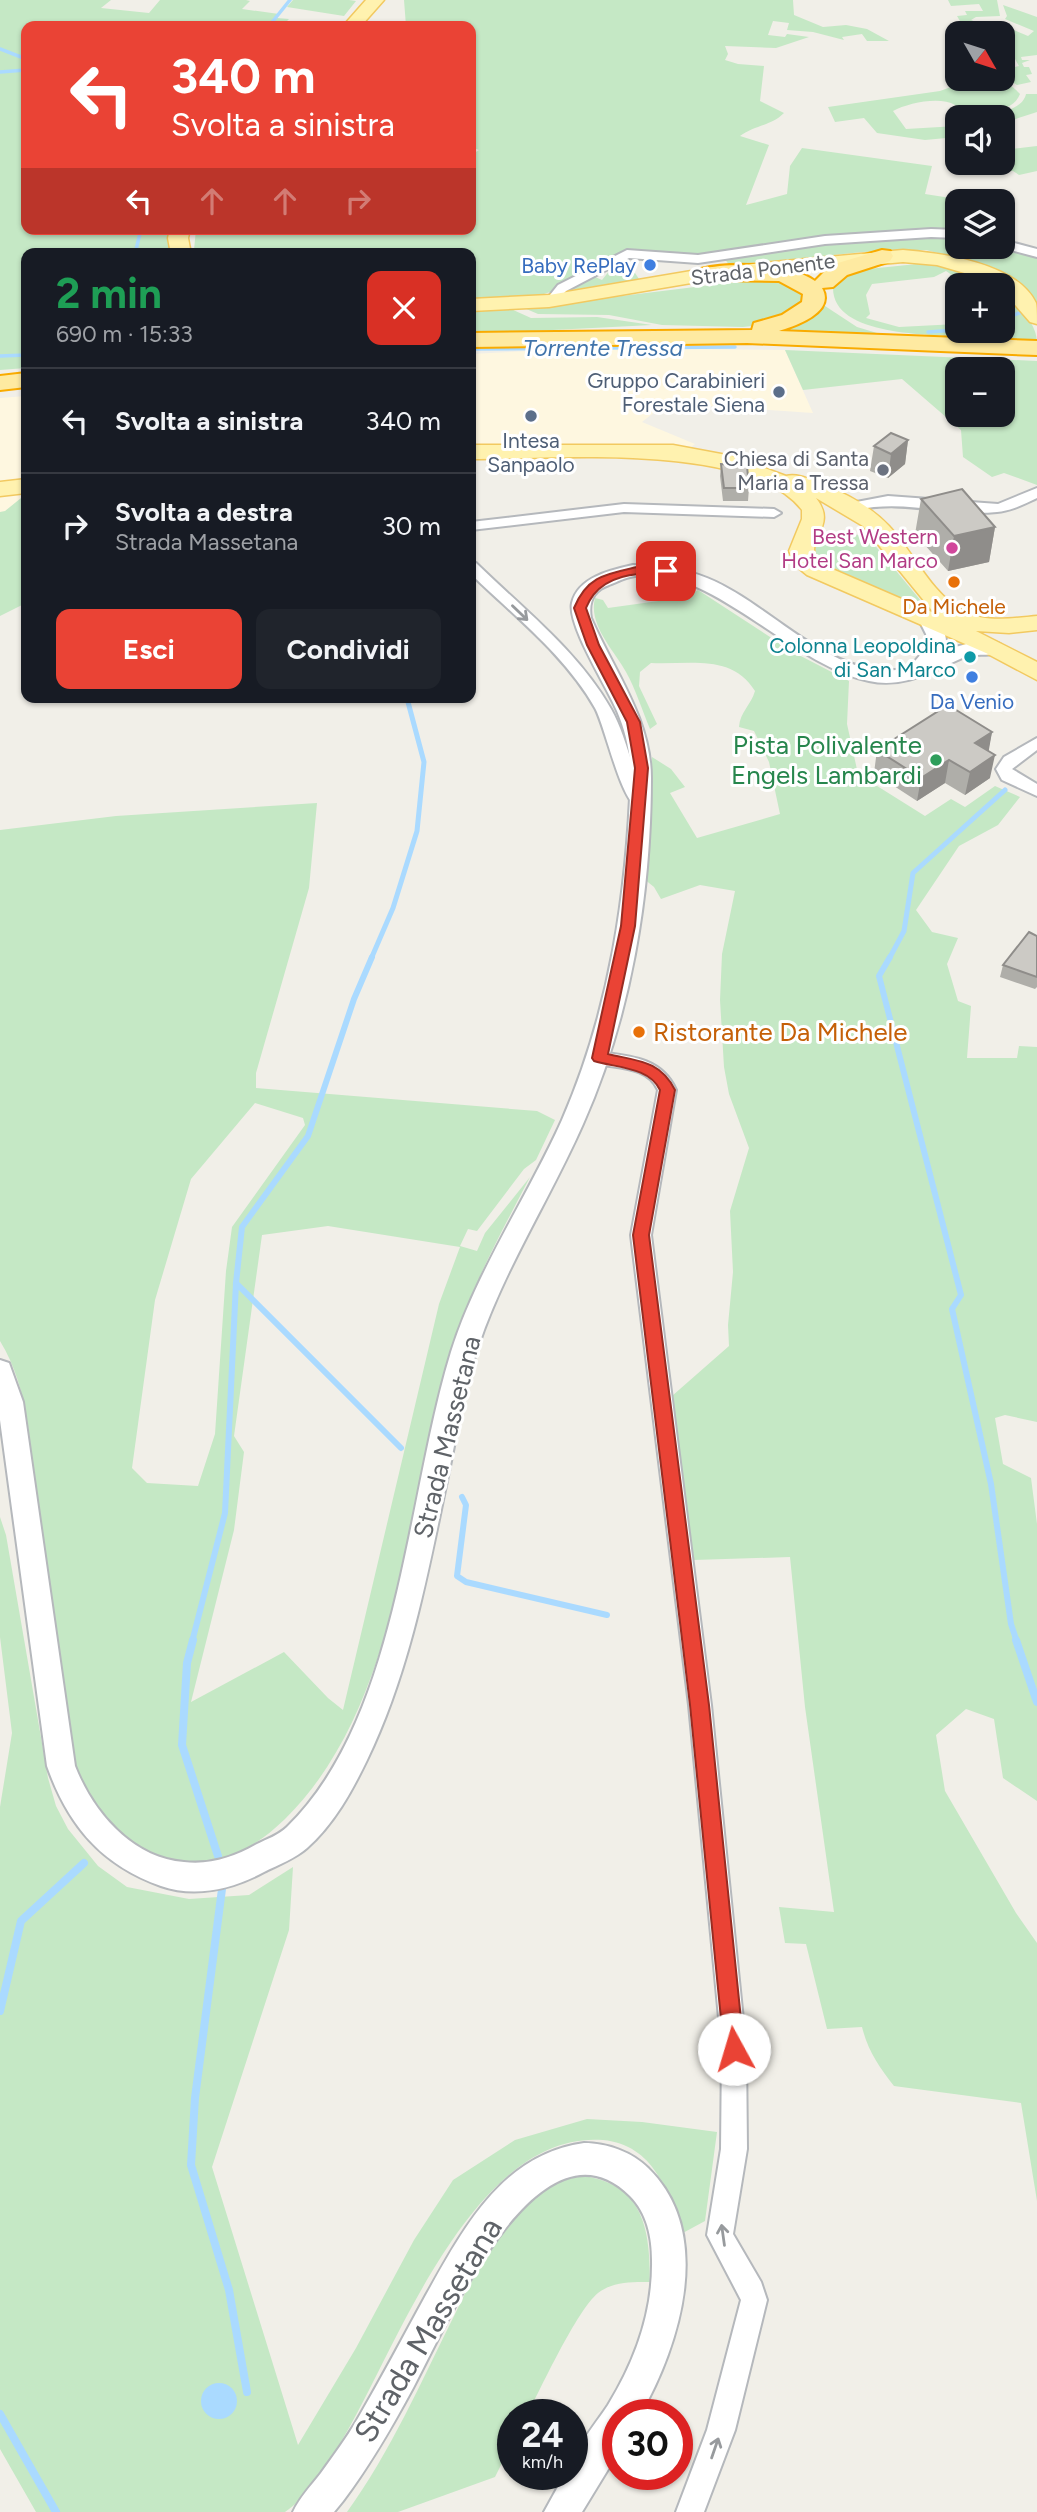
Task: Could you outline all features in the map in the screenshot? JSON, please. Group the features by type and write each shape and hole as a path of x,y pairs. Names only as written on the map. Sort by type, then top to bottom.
{"highway":[{"path":"670,335 772,326 800,315 823,295 839,270 881,256"},
{"path":"709,274 783,276 894,334 1006,346 1034,353"},
{"path":"476,340 670,335 811,337 1006,346"},
{"path":"476,348 724,343 1034,353"},
{"path":"0,374 21,372"},
{"path":"0,383 21,381"}],"main road":[{"path":"356,21 375,0"},
{"path":"881,256 931,258 963,265 1000,279 1021,297 1037,318"},
{"name":"Strada Ponente","path":"476,305 558,300 709,274"},
{"path":"476,452 682,453 724,460 797,483 845,504 877,527 942,610 981,625 1031,621"},
{"path":"773,477 802,496 813,509 814,522 803,542 802,556 814,570 995,648 1035,670"},
{"path":"0,481 21,479"},
{"path":"0,489 21,487"},
{"path":"813,509 845,504"},
{"path":"803,542 823,530 845,527 868,531 889,544"}],"street":[{"path":"558,300 556,295 562,288 627,254 698,259 825,240 945,234"},
{"path":"1015,247 1037,253"},
{"path":"845,504 902,499 998,508 1014,504 1037,492"},
{"path":"476,525 624,508 774,513"},
{"name":"Strada Massetana","path":"0,1370 10,1402 24,1487 61,1766 75,1802 97,1832 112,1846 166,1874 210,1876 263,1862 289,1844 319,1812 346,1773 370,1723 402,1630 465,1348 485,1299 553,1166 599,1058 626,938 642,768 636,729 580,614 584,595 591,586 601,580 637,570 672,572 741,604 839,666 879,677 916,671 965,651 995,648"},
{"path":"476,571 565,657 587,684 612,726 629,786 640,804"},
{"path":"916,671 933,656 938,647 937,637 927,618"},
{"path":"1037,743 1010,761 1004,769 1008,776 1037,790"},
{"path":"599,1058 646,1068 661,1078 667,1090 643,1214 643,1262 700,1705 734,2049 734,2149 720,2235 752,2291 754,2301 721,2430 690,2512"},
{"name":"Strada Massetana","path":"311,2512 349,2464 453,2279 488,2224 503,2205 528,2182 553,2168 579,2160 605,2161 638,2179 654,2202 665,2229 667,2277 661,2326 643,2375 630,2399"},
{"path":"562,2512 602,2446"}],"shaded area":[{"path":"585,348 785,350 813,413 666,403 642,422 695,444 683,453 476,452 476,354"},
{"path":"21,396 21,498 5,512 0,512 0,398"}],"green space":[{"path":"0,0 111,0 101,8 149,13 160,0 246,0 250,1 242,9 279,14 277,18 289,19 21,21 21,235 173,235 173,248 21,248 21,368 0,370"},
{"path":"293,0 356,1 344,16 287,7"},
{"path":"404,0 793,0 794,15 823,27 846,25 867,29 889,41 867,41 862,34 842,37 844,40 813,32 787,30 789,23 773,21 768,35 809,37 776,48 725,46 728,54 725,60 764,66 760,101 784,113 774,121 740,136 769,145 746,205 787,194 790,166 802,148 932,166 925,194 945,197 945,233 804,239 697,257 624,252 550,292 511,300 476,301 476,248 194,248 195,235 476,235 476,152 479,150 476,149 476,21 406,21"},
{"path":"948,0 997,0 1000,16 960,21 957,16 967,15 965,11 983,11 979,4 951,6"},
{"path":"1003,5 1037,17 1037,55 1021,57 1022,60 1030,60 1022,63 1024,67 1029,67 1032,74 1026,75 1031,82 1015,84 1015,67 1019,66 1015,59 1015,30 1028,36 1034,31 1005,19 1007,16"},
{"path":"1015,89 1020,94 1011,105 955,105 933,101 907,105 893,111 906,129 945,127 945,138 925,140 877,133 864,118 835,122 828,107 940,91"},
{"path":"1026,94 1037,94 1037,112 1015,119 1015,107"},
{"path":"1037,146 1037,171 1019,175 1015,172 1015,149"},
{"path":"933,236 945,238 945,255 926,250 862,252 730,266 724,258 818,242"},
{"path":"1015,249 1037,255 1037,310 1025,295 1015,288 1015,273 992,273 977,263 961,259 1015,259"},
{"path":"917,264 958,269 968,273 946,271 934,277 872,284 866,295 870,314 866,318 899,327 945,325 945,336 886,330 849,316 837,304 833,288 839,278 868,269"},
{"path":"610,270 635,273 639,279 572,290 573,285 593,276 602,280"},
{"path":"768,278 805,287 808,304 761,325 743,327 662,325 609,315 538,314 524,308"},
{"path":"1015,303 1034,328 1037,342 1015,340"},
{"path":"818,306 825,306 857,327 887,336 763,330"},
{"path":"476,308 511,309 531,318 597,317 652,325 476,334"},
{"path":"785,350 945,357 945,416 902,379 803,390"},
{"path":"1015,360 1037,361 1037,485 1004,473 992,477 963,457 961,430 958,427 1015,427"},
{"path":"21,498 21,606 0,616 0,512"},
{"path":"840,533 860,535 873,543 931,613 821,562 815,552 817,543 827,536"},
{"path":"698,590 793,652 849,681 847,724 858,774 925,816 951,799 965,807 995,786 1020,797 998,825 959,846 916,910 932,932 958,938 947,964 958,1001 971,1006 967,1058 1017,1058 1019,1046 1037,1047 1037,1422 1005,1415 995,1418 1003,1464 1031,1478 1037,1524 1037,1801 1003,1778 994,1719 966,1709 936,1735 945,1791 1016,1913 1037,1943 1037,2201 1021,2103 894,2086 867,2044 862,2027 827,2029 806,1944 785,1943 779,1907 834,1912 805,1707 790,1557 694,1560 672,1396 729,1346 728,1325 733,1272 730,1211 749,1148 729,1094 724,1067 720,1000 722,954 735,891 700,885 661,899 654,887 644,879 652,757 671,769 685,787 670,793 697,838 780,814 769,762 754,731 739,727 741,717 755,691 745,679 722,666 651,663 640,672 639,686 657,724 650,729 630,679 603,637 594,608 595,598 603,600 608,608 687,597"},
{"path":"317,803 309,888 256,1073 256,1088 537,1111 555,1120 536,1160 524,1169 477,1231 468,1229 460,1246 477,1251 485,1233 530,1177 498,1238 461,1321 438,1402 396,1594 378,1657 355,1717 324,1771 285,1819 257,1842 227,1856 211,1860 177,1860 143,1851 129,1843 106,1822 81,1782 69,1733 27,1420 17,1379 0,1341 0,830 116,816","holes":["255,1103 303,1118 305,1125 232,1227 226,1271 215,1434 198,1486 147,1483 132,1468 155,1300 191,1179","328,1226 460,1247 439,1304 343,1710 284,1652 191,1702 234,1530 244,1452 234,1436 262,1235"]},
{"path":"0,1517 6,1535 48,1778 56,1806 68,1829 98,1866 127,1887 189,1899 249,1895 293,1867 289,1930 212,2167 298,2445 356,2348 414,2240 453,2180 515,2140 587,2119 642,2122 717,2132 705,2221 681,2234 671,2202 657,2173 635,2151 621,2144 603,2140 558,2146 517,2168 481,2203 448,2246 329,2462 313,2485 285,2512 36,2512 0,2449 0,1807 12,1733 0,1637"},
{"path":"583,2176 603,2181 631,2199 645,2228 650,2282 610,2286 589,2302 535,2399 497,2399 495,2477 398,2512 347,2512 392,2440 476,2271 501,2229 521,2204 534,2193 566,2179"}],"water":[{"path":"219,2383 232,2388 237,2401 232,2414 219,2419 206,2414 201,2401 206,2388"}],"building":[{"path":"891,433 908,440 891,454 874,446"},
{"path":"721,464 747,466 749,488 724,488"},
{"path":"962,489 995,527 954,536 921,499"},
{"path":"948,705 992,732 975,743 995,755 970,772 949,760 921,778 877,750"},
{"path":"1029,932 1037,936 1037,977 1003,965"}],"waterway":[{"path":"273,21 290,0"},
{"path":"0,49 21,57"},
{"path":"0,72 21,70"},
{"path":"136,248 140,235"},
{"name":"Torrente Tressa","path":"1015,314 1037,308"},
{"name":"Torrente Tressa","path":"928,332 945,331"},
{"name":"Torrente Tressa","path":"476,349 735,347"},
{"name":"Torrente Tressa","path":"0,356 21,355"},
{"path":"371,959 393,908 417,831 424,762 408,703"},
{"path":"889,959 904,931 913,873 1005,790"},
{"path":"236,1283 242,1227 308,1136 354,999 372,957"},
{"path":"890,957 879,976 961,1295 952,1309 991,1484 1011,1624 1017,1642"},
{"path":"192,1642 225,1513 236,1283"},
{"path":"236,1283 401,1448"},
{"path":"462,1497 466,1505 457,1576 466,1582 607,1615"},
{"path":"193,1640 187,1663 182,1745 218,1856"},
{"path":"1016,1640 1037,1702"},
{"path":"0,2011 21,1921 84,1863"},
{"path":"222,1889 195,2098 191,2165 229,2290 247,2392"},
{"path":"0,2414 56,2512"}],"place":[{"name":"Baby RePlay","path":"650,265"},
{"name":"Gruppo Carabinieri Forestale Siena","path":"779,392"},
{"name":"Intesa Sanpaolo","path":"531,416"},
{"name":"Chiesa di Santa Maria a Tressa","path":"883,470"},
{"name":"Best Western Hotel San Marco","path":"952,548"},
{"name":"Da Michele","path":"954,582"},
{"name":"Colonna Leopoldina di San Marco","path":"970,657"},
{"name":"Da Venio","path":"972,677"},
{"name":"Pista Polivalente Engels Lambardi","path":"936,760"},
{"name":"Ristorante Da Michele","path":"639,1032"}],"route":[{"path":"666,571 637,570 606,578 591,586 580,608 593,645 634,722 642,768 635,872 628,926 623,959 599,1058 646,1068 661,1078 667,1090 641,1235 700,1705 734,2049"}]}
